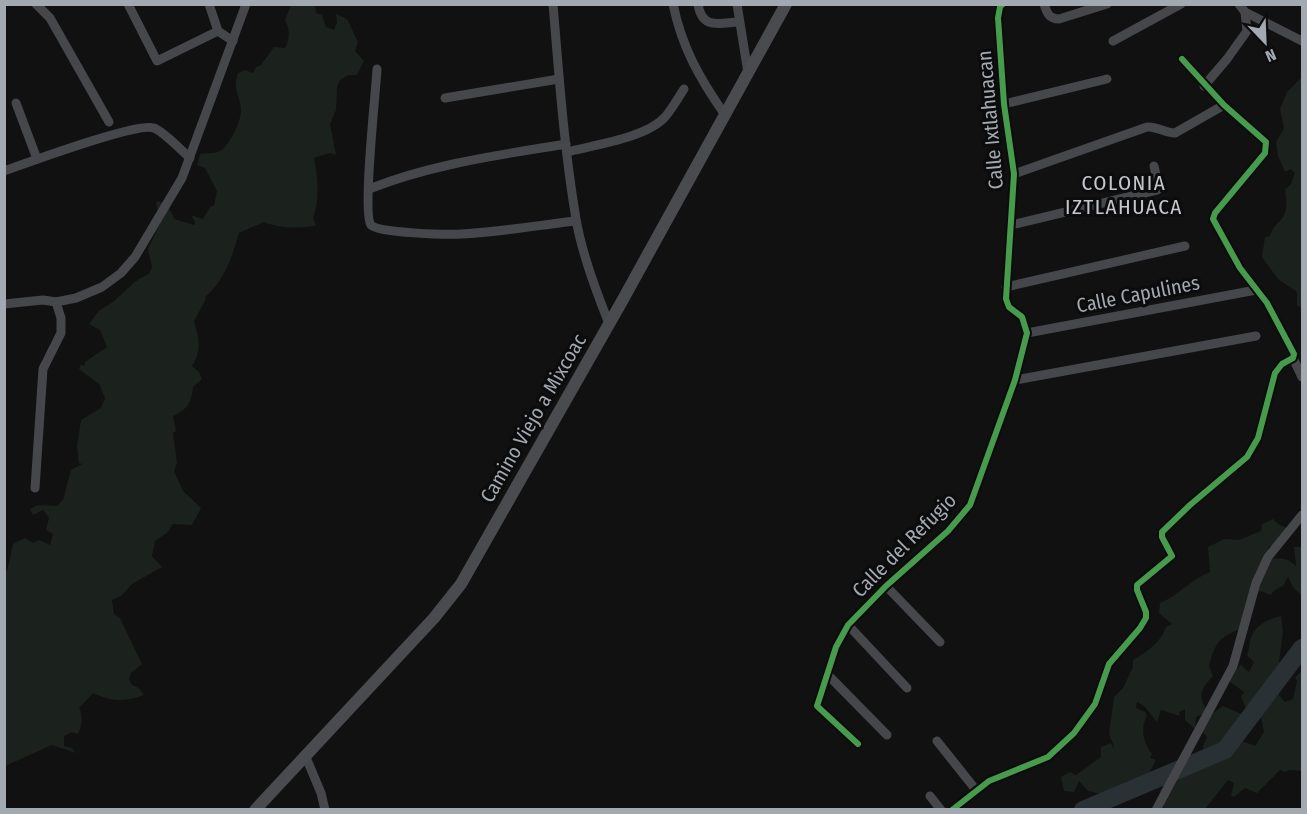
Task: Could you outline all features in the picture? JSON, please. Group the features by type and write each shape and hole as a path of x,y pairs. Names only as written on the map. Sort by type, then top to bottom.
{"main road":[{"name":"Camino Viejo a Mixcoac","path":"255,810 434,618 461,584 609,324 786,4"}],"street":[{"path":"36,4 50,18 109,122"},
{"path":"128,4 157,61 218,31"},
{"path":"209,4 218,31 233,41"},
{"path":"8,305 43,300 56,302 76,298 102,287 121,273 135,257 182,178 246,4"},
{"path":"553,4 566,148 576,221 609,324"},
{"path":"673,4 678,28 688,55 700,79 725,115"},
{"path":"698,4 699,12 711,24 739,22"},
{"path":"737,4 748,74"},
{"name":"Calle Ixtlahuacan","path":"1003,4 998,18 1004,104 1014,174 1006,287 1007,303 1022,317 1027,333"},
{"path":"1044,4 1048,15 1059,20 1107,4"},
{"path":"1113,41 1181,4"},
{"path":"1242,8 1302,41"},
{"path":"1204,86 1247,31 1242,8"},
{"path":"1182,59 1204,86 1264,139 1267,146 1265,153 1215,213 1213,219 1240,268 1267,303 1294,354 1293,358 1302,377"},
{"path":"377,69 369,189 368,218 371,225 377,229 395,232 461,234 576,221"},
{"path":"445,98 559,79"},
{"path":"1004,104 1107,79"},
{"path":"369,189 445,165 566,148 630,136 654,126 665,117 684,89"},
{"path":"16,103 37,159"},
{"path":"1014,174 1147,127 1153,126 1168,133 1175,133 1224,105"},
{"path":"4,171 142,127 155,128 190,158"},
{"path":"1011,225 1159,189 1160,185 1154,166"},
{"path":"1006,287 1185,246"},
{"name":"Calle Capulines","path":"1027,333 1256,290"},
{"path":"35,488 43,369 61,333 61,318 56,302"},
{"name":"Calle del Refugio","path":"858,744 817,706 836,647 849,625 886,586 948,531 970,505 1015,380 1027,333"},
{"path":"1015,380 1256,336"},
{"path":"952,810 990,781 1048,757 1068,740 1086,718 1099,695 1109,664 1146,618 1137,585 1172,556 1162,537 1162,532 1190,505 1248,457 1258,438 1275,373 1282,364 1293,358"},
{"path":"1156,810 1233,666 1256,583 1268,557 1302,514"},
{"path":"886,586 940,642"},
{"path":"849,625 907,688"},
{"path":"826,674 886,735"},
{"path":"937,741 976,790"},
{"path":"304,755 321,793 325,810"},
{"path":"930,796 941,810"}],"shaded area":[{"path":"291,5 315,5 316,13 322,15 326,27 334,30 337,23 336,14 347,19 358,42 355,51 364,61 357,75 349,75 340,80 337,87 336,110 330,124 336,155 330,153 314,158 318,188 313,218 316,226 283,227 264,222 239,233 227,268 218,283 205,297 194,321 199,344 192,366 199,372 202,379 193,387 188,405 173,416 177,463 174,471 183,491 201,508 192,525 173,524 167,533 155,541 152,556 162,567 132,584 121,596 112,600 114,614 120,618 142,664 131,673 129,679 132,685 139,688 144,695 118,700 93,693 79,708 82,721 78,734 72,732 64,736 64,746 72,748 76,753 52,745 5,766 5,574 13,544 25,538 33,543 39,540 50,545 53,534 46,530 49,518 43,510 33,515 30,509 38,505 57,506 63,500 71,470 82,464 79,463 77,446 81,420 101,408 105,398 99,384 79,369 81,364 84,366 85,362 107,347 100,330 89,324 97,313 135,282 149,274 152,267 148,249 160,224 156,201 168,207 174,219 194,225 195,222 191,215 203,219 210,207 214,205 217,191 205,168 197,165 200,154 215,153 226,146 239,120 241,110 236,88 238,73 245,70 253,73 274,47 285,48 289,34 285,20"},
{"path":"1302,77 1302,309 1297,305 1297,292 1278,279 1262,257 1265,237 1270,236 1285,212 1285,190 1291,184 1295,173 1291,169 1285,172 1278,156 1276,142 1284,128 1280,109 1287,92"},
{"path":"1273,519 1278,524 1292,530 1289,538 1269,547 1264,558 1284,559 1296,566 1294,547 1302,547 1302,596 1293,587 1288,577 1283,586 1270,595 1261,591 1248,599 1243,628 1224,637 1214,651 1209,666 1213,676 1202,692 1206,710 1196,717 1195,729 1185,720 1185,709 1179,712 1180,716 1161,710 1157,722 1145,707 1137,702 1136,708 1145,712 1147,716 1144,725 1146,745 1152,754 1150,758 1156,760 1149,773 1138,777 1116,794 1106,795 1088,791 1079,781 1074,792 1064,791 1061,777 1070,772 1076,775 1101,757 1101,747 1111,743 1114,749 1109,734 1114,697 1123,688 1133,667 1133,660 1153,646 1166,627 1172,624 1159,613 1160,603 1210,572 1208,547 1224,539 1239,540 1261,531 1262,524"},
{"path":"1281,616 1283,632 1279,662 1283,665 1289,663 1280,685 1279,695 1285,702 1293,699 1297,681 1295,677 1302,671 1302,771 1280,770 1257,793 1245,788 1234,797 1231,796 1234,783 1228,780 1205,809 1164,809 1160,791 1171,771 1205,758 1203,746 1207,737 1199,728 1206,718 1223,706 1244,715 1235,738 1255,746 1264,732 1260,713 1246,708 1241,697 1244,692 1230,682 1231,674 1241,665 1249,672 1254,662 1247,655 1252,635 1264,622"}],"waterway":[{"path":"1083,810 1225,750 1302,648"}],"cycle path":[{"path":"858,744 817,706 836,647 848,625 886,586 948,531 970,505 1015,380 1027,333 1022,317 1009,307 1006,299 1014,174 1004,104 998,18 1000,7 1003,4"},
{"path":"952,810 989,781 1048,757 1074,733 1095,704 1109,664 1146,618 1137,585 1172,556 1162,537 1162,532 1247,457 1258,438 1275,373 1282,364 1293,358 1294,354 1267,303 1240,268 1213,219 1215,213 1265,153 1266,142 1224,105 1182,59"}],"district":[{"name":"COLONIA IZTLAHUACA","path":"1124,195"}]}
